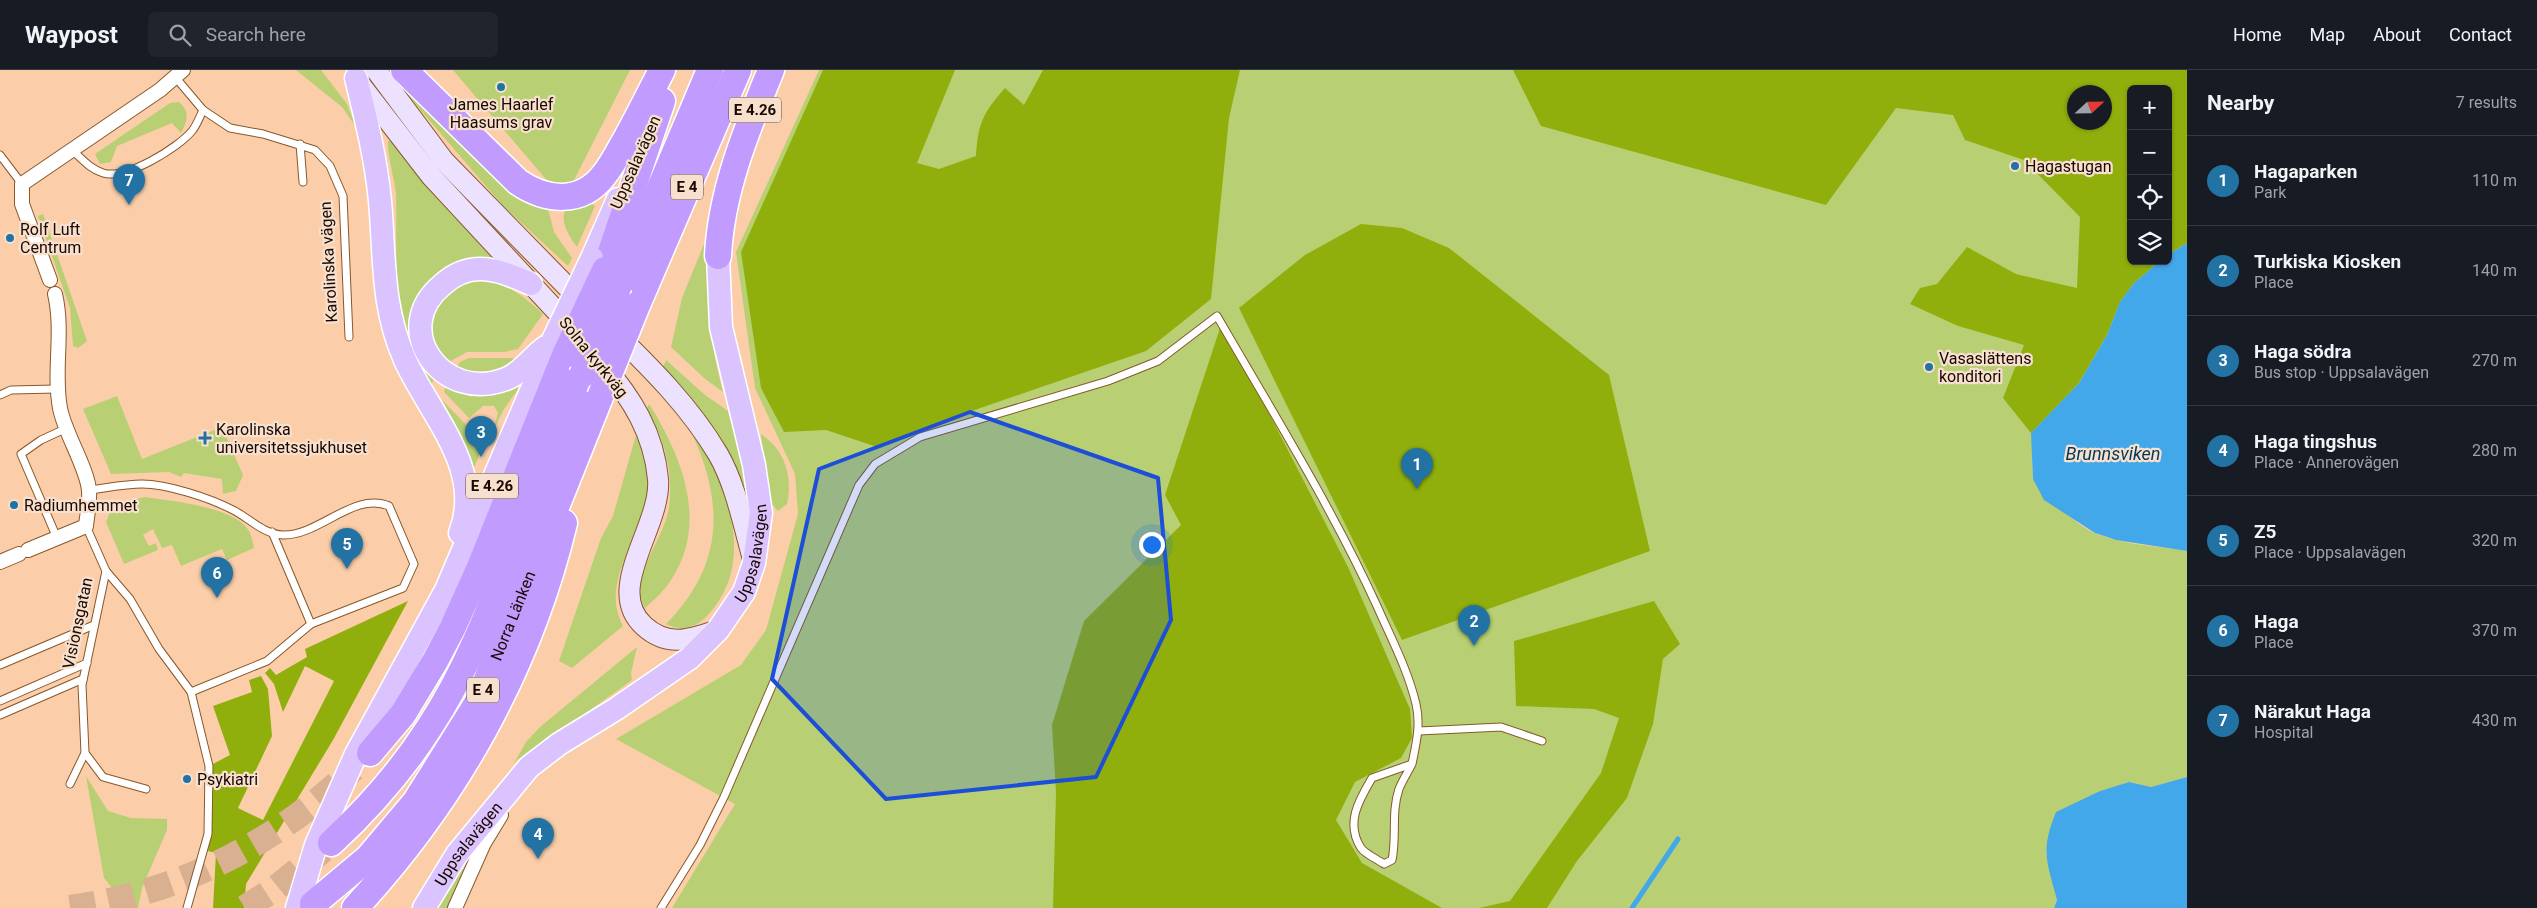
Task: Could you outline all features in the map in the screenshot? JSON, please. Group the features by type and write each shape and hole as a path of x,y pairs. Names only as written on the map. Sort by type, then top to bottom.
{"highway":[{"path":"404,70 512,176 535,192 560,198 586,191 606,173 634,126 662,70"},
{"name":"Uppsalavägen","path":"582,374 605,271 659,109 676,70"},
{"name":"Uppsalavägen","path":"605,271 710,70"},
{"name":"Norra Länken","path":"305,906 368,858 416,800 478,702 637,305 738,70"},
{"name":"Uppsalavägen","path":"718,256 722,212 740,151 771,70"},
{"path":"370,753 403,714 435,662 453,627 480,567 558,349 605,271"},
{"name":"Norra Länken","path":"331,843 364,811 396,774 430,728 457,681 484,624 582,374"},
{"path":"355,908 396,861 452,784 483,734 511,680 558,551 586,434"}],"main road":[{"path":"360,73 372,139 380,201 382,266 390,316 405,360 447,434 466,482 467,496 463,526 429,600 424,626"},
{"name":"Uppsalavägen","path":"424,908 457,854 529,767 559,744 616,709 690,658 718,630 744,592 754,564 761,513 754,465 720,327 718,256"},
{"path":"532,284 502,273 483,269 456,275 440,287 428,302 421,320 424,345 432,360 446,374 462,382 481,385 511,377 537,352 558,349"},
{"name":"E 4.26","path":"305,906 316,845 356,754 424,626 446,590 558,349"}],"street":[{"name":"Solna kyrkväg","path":"360,73 432,176 532,284 618,382 640,416 654,449 658,481 654,515 635,564 628,590 629,605 637,620 651,633 675,641 686,641 718,630"},
{"name":"Solna kyrkväg","path":"360,73 551,272 632,349 684,404 719,455 742,519 754,564"},
{"name":"Karolinska vägen","path":"22,184 180,74"},
{"path":"22,184 22,204 50,280"},
{"name":"Visionsgatan","path":"55,294 60,316 57,390 60,411 89,490 86,526"},
{"path":"0,562 86,526"},
{"path":"455,908 484,843 529,767"}],"lane":[{"name":"Karolinska vägen","path":"180,74 203,110 230,128 262,134 316,150 330,166 343,196 349,337"},
{"path":"72,150 89,166 105,174 127,171 172,150 193,130 203,110"},
{"name":"Karolinska vägen","path":"300,144 303,182"},
{"path":"0,155 22,184"},
{"path":"660,908 700,845 724,797 859,485 875,464 920,436 1108,381 1158,361 1217,316 1321,497 1368,588 1402,660 1416,705 1419,731 1412,764 1399,790 1395,816 1395,846 1392,860 1384,864 1361,849 1353,822 1358,803 1372,778 1412,764"},
{"path":"0,395 11,390 57,390"},
{"path":"57,538 21,454 41,440 67,428"},
{"path":"89,490 142,484 171,487 232,509 264,530 283,535 312,528 363,504 378,501 389,506 414,564 403,588 311,624 267,662 191,692"},
{"name":"Visionsgatan","path":"70,784 85,753 83,679 106,571 86,526"},
{"path":"272,532 311,624"},
{"path":"106,571 130,599 159,649 191,692 209,766 208,834 187,908"},
{"path":"2,662 94,625"},
{"path":"0,701 86,663"},
{"path":"0,715 83,679"},
{"path":"1419,731 1501,727 1542,741"},
{"path":"85,753 103,777 146,789"}],"highlighted area":[{"path":"970,412 1158,478 1171,620 1096,777 886,799 772,679 819,469"}],"green space":[{"path":"296,70 321,70 347,104 356,127 342,107"},
{"path":"386,70 395,70 547,205 554,232 572,258 568,266 503,206"},
{"path":"453,70 630,70 571,186 550,184"},
{"path":"819,70 2187,70 2187,243 2172,252 2172,85 2127,85 2127,265 2155,265 2134,283 2032,456 2033,479 2062,510 2088,530 2118,541 2187,551 2187,777 2151,787 2129,782 2100,791 2079,802 2046,852 2057,900 2054,908 672,908 735,804 616,739 741,665 766,630 798,514 795,474 755,388 736,252"},
{"path":"823,70 955,70 917,163 939,169 976,156 978,135 983,119 1005,88 1024,105 1043,70 1240,70 1229,118 1211,299 1146,351 969,412 877,447 826,430 784,432 761,388 741,252"},
{"path":"1513,70 2187,70 2187,243 2172,252 2172,85 2127,85 2127,265 2155,265 2134,283 2120,302 2107,335 2079,383 2031,433 2003,398 2024,345 1958,326 1910,304 1920,288 1937,284 1967,247 2016,274 2077,288 2080,217 2024,160 1965,140 1953,115 1896,108 1826,205 1541,126"},
{"path":"179,102 183,105 187,116 181,133 172,123 117,146 111,162 100,164 95,154 170,103"},
{"path":"388,141 391,141 439,201 500,266 429,285 435,377 431,385 417,362 407,339 401,316 396,268 396,194"},
{"path":"590,203 595,206 577,247 564,223 564,213 566,208"},
{"path":"43,214 87,341 78,348 73,346 70,308 38,216"},
{"path":"1361,224 1402,228 1449,248 1609,375 1650,551 1402,640 1239,308 1305,255"},
{"path":"709,232 709,312 714,351 723,392 704,378 671,347 682,298"},
{"path":"482,278 501,284 515,292 543,314 518,349 505,352 467,352 447,363 433,346 431,315 449,288"},
{"path":"1222,322 1348,567 1410,709 1412,738 1401,758 1355,782 1336,820 1362,863 1442,908 1053,908 1056,793 1052,725 1084,621 1181,525 1165,495"},
{"path":"469,358 517,359 490,375 456,369 460,362"},
{"path":"666,360 705,395 728,411 747,480 749,508 693,405 663,367"},
{"path":"518,384 518,389 504,409 493,431 498,413 494,406 483,406 469,418 444,392 446,386 455,390 473,393"},
{"path":"117,396 142,459 222,427 243,475 236,491 223,494 222,479 184,473 181,477 169,472 111,474 83,409"},
{"path":"441,399 484,443 472,473 451,417"},
{"path":"649,404 672,445 687,490 689,513 688,536 682,558 671,580 645,608 641,597 641,585 644,572 666,519 670,494 669,468 663,444 647,408"},
{"path":"689,427 718,467 729,509 734,541 734,557 726,587 718,602 707,616 688,628 677,628 666,624 686,601 700,578 709,554 713,530 713,505 709,480 701,454"},
{"path":"761,434 776,448 788,474 789,494 787,504 778,511 769,501"},
{"path":"636,435 645,461 648,498 618,581 617,611 623,626 572,668 559,661 601,538 613,516"},
{"path":"145,497 187,503 219,511 233,517 243,524 250,533 254,548 227,560 222,549 181,566 172,545 162,548 153,529 143,535 149,546 156,543 158,550 124,564 106,522 112,507 126,501"},
{"path":"408,601 333,740 246,884 244,908 213,908 216,853 208,851 211,836 211,765 230,755 213,706 252,692 249,680 261,676 268,689 272,736 238,808 263,820 334,681 305,666 283,712 274,684 265,673 270,668 276,675 307,657 305,649"},
{"path":"1654,601 1680,644 1663,659 1653,724 1627,798 1577,861 1547,908 1479,908 1510,901 1601,773 1619,718 1594,709 1516,706 1514,641"},
{"path":"637,647 631,673 632,680 525,757 518,759 513,765 526,742 540,727"},
{"path":"86,776 108,811 131,818 167,819 167,830 142,888 138,908 129,908 104,878"},
{"path":"463,868 464,871 451,908 438,908"}],"water":[{"name":"Brunnsviken","path":"2187,243 2187,551 2116,540 2095,533 2044,500 2033,479 2031,433 2079,383 2107,335 2120,302 2134,283 2155,265 2172,265 2172,252"},
{"path":"2187,777 2187,908 2054,908 2057,900 2048,865 2047,847 2051,825 2056,812 2100,791 2129,782 2151,787"}],"waterway":[{"path":"1632,908 1678,839"}],"tunnel":[{"path":"70,908 148,891 223,861 258,842 292,820 353,769"},
{"path":"245,908 276,888 323,850"}],"place":[{"name":"James Haarlef Haasums grav","path":"501,87"},
{"name":"Hagastugan","path":"2015,166"},
{"name":"Närakut Haga","path":"129,205"},
{"name":"Rolf Luft Centrum","path":"10,238"},
{"name":"Vasaslättens konditori","path":"1929,367"},
{"name":"Karolinska universitetssjukhuset","path":"205,438"},
{"name":"Haga södra","path":"481,457"},
{"name":"Hagaparken","path":"1417,489"},
{"name":"Radiumhemmet","path":"14,505"},
{"name":"Z5","path":"347,569"},
{"name":"Haga","path":"217,598"},
{"name":"Turkiska Kiosken","path":"1474,646"},
{"name":"Psykiatri","path":"187,779"},
{"name":"Haga tingshus","path":"538,859"}]}
